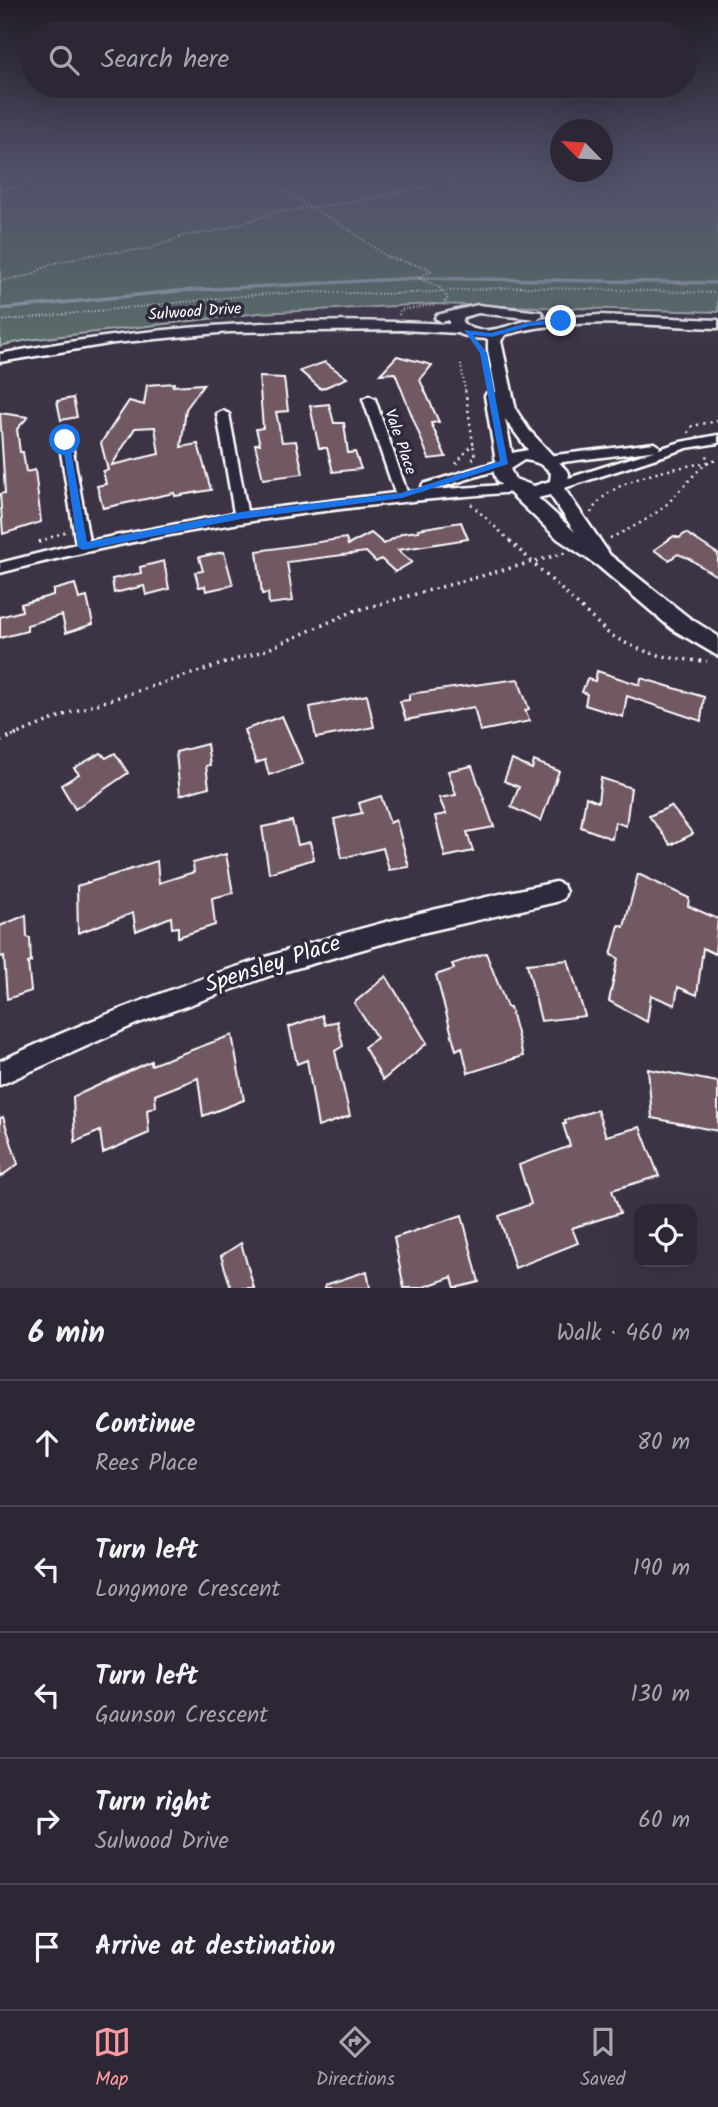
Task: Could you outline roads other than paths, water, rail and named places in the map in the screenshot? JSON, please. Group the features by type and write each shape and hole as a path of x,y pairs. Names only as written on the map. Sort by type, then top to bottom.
{"main road":[{"name":"Sulwood Drive","path":"462,325 471,310 606,321"},
{"path":"493,311 509,321 503,331"},
{"name":"Sulwood Drive","path":"0,358 77,343 164,331 245,326 398,323 462,325 483,335 547,322 718,324"},
{"path":"462,325 484,353 504,463 502,477 565,534 606,561 680,623 718,647"},
{"path":"504,463 523,455 547,460 560,473 555,487 537,492 517,489"},
{"path":"555,487 606,561"}],"street":[{"path":"503,331 495,341 495,350 508,410 523,433 547,460 718,439"},
{"name":"Vale Place","path":"369,399 402,495"},
{"path":"223,414 241,516"},
{"path":"65,440 83,547"},
{"path":"555,487 690,444"},
{"path":"402,495 504,463"},
{"path":"0,568 83,547 241,516 402,495 517,489"},
{"name":"Spensley Place","path":"0,1073 64,1041 140,1010 286,959 355,938 556,892"}],"waterway":[{"path":"0,309 178,291 418,278 718,283"}]}
